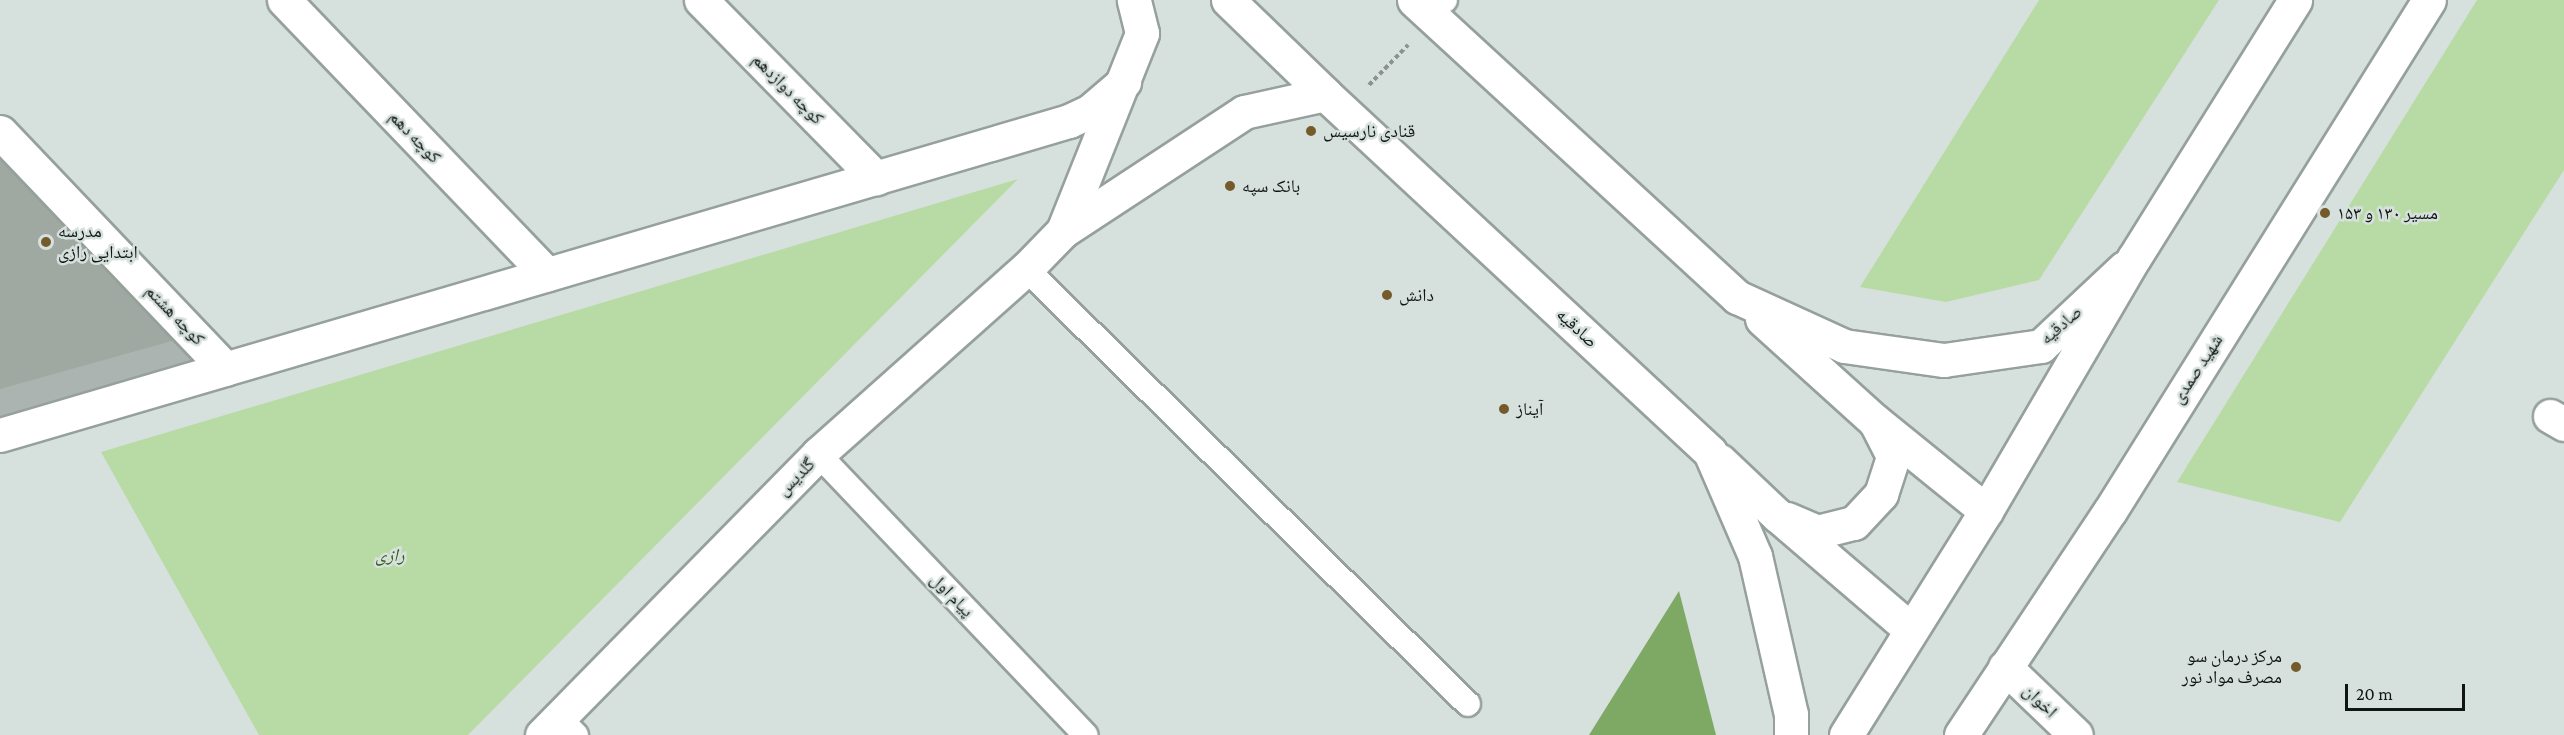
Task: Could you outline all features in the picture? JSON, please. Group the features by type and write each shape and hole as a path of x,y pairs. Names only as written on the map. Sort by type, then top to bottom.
{"main road":[{"name":"کوچه دهم","path":"284,0 547,274"},
{"name":"کوچه دوازدهم","path":"701,0 876,178"},
{"path":"1062,231 1142,33 1134,0"},
{"name":"صادقیه","path":"1228,0 1334,102 1710,452 1755,556 1791,714 1791,735"},
{"path":"1846,735 1910,629 1986,511 2134,258 2295,0"},
{"name":"شهید صمدی","path":"1961,735 2110,511 2429,0"},
{"name":"صادقیه","path":"1429,7 1737,297 1844,346 1944,360 2041,346 2134,258"},
{"path":"0,435 1069,121 1090,111 1124,82"},
{"path":"1062,231 1244,112 1334,102"},
{"name":"کوچه هشتم","path":"0,132 226,369"},
{"name":"گلدیس","path":"559,729 818,454 1026,269 1062,231"},
{"path":"1737,297 1875,421 1986,511"},
{"path":"1777,515 1817,532 1854,523 1881,494 1893,456 1875,421"},
{"path":"1710,452 1777,515 1910,629"},
{"name":"اخوان","path":"2005,667 2076,735"}],"lane":[{"path":"1026,269 1468,704"},
{"name":"پیام اول","path":"818,454 1086,735"}],"path":[{"path":"1334,102 1429,7"}],"green space":[{"path":"2039,0 2219,0 2039,280 1946,302 1860,287"},
{"path":"2477,0 2564,0 2564,170 2340,522 2177,482"},
{"name":"رازی","path":"1018,179 468,735 259,735 101,452"},
{"path":"1679,591 1716,735 1589,735"}],"building":[{"name":"مدرسه ابتدایی رازی","path":"0,147 186,337 0,389"}],"place":[{"name":"قنادی نارسیس","path":"1311,131"},
{"name":"بانک سپه","path":"1230,186"},
{"name":"مسیر ۱۳۰ و ۱۵۳","path":"2325,213"},
{"name":"مدرسه ابتدایی رازی","path":"46,242"},
{"name":"دانش","path":"1387,295"},
{"name":"آیناز","path":"1504,409"},
{"name":"مرکز درمان سو مصرف مواد نور","path":"2296,667"}]}
